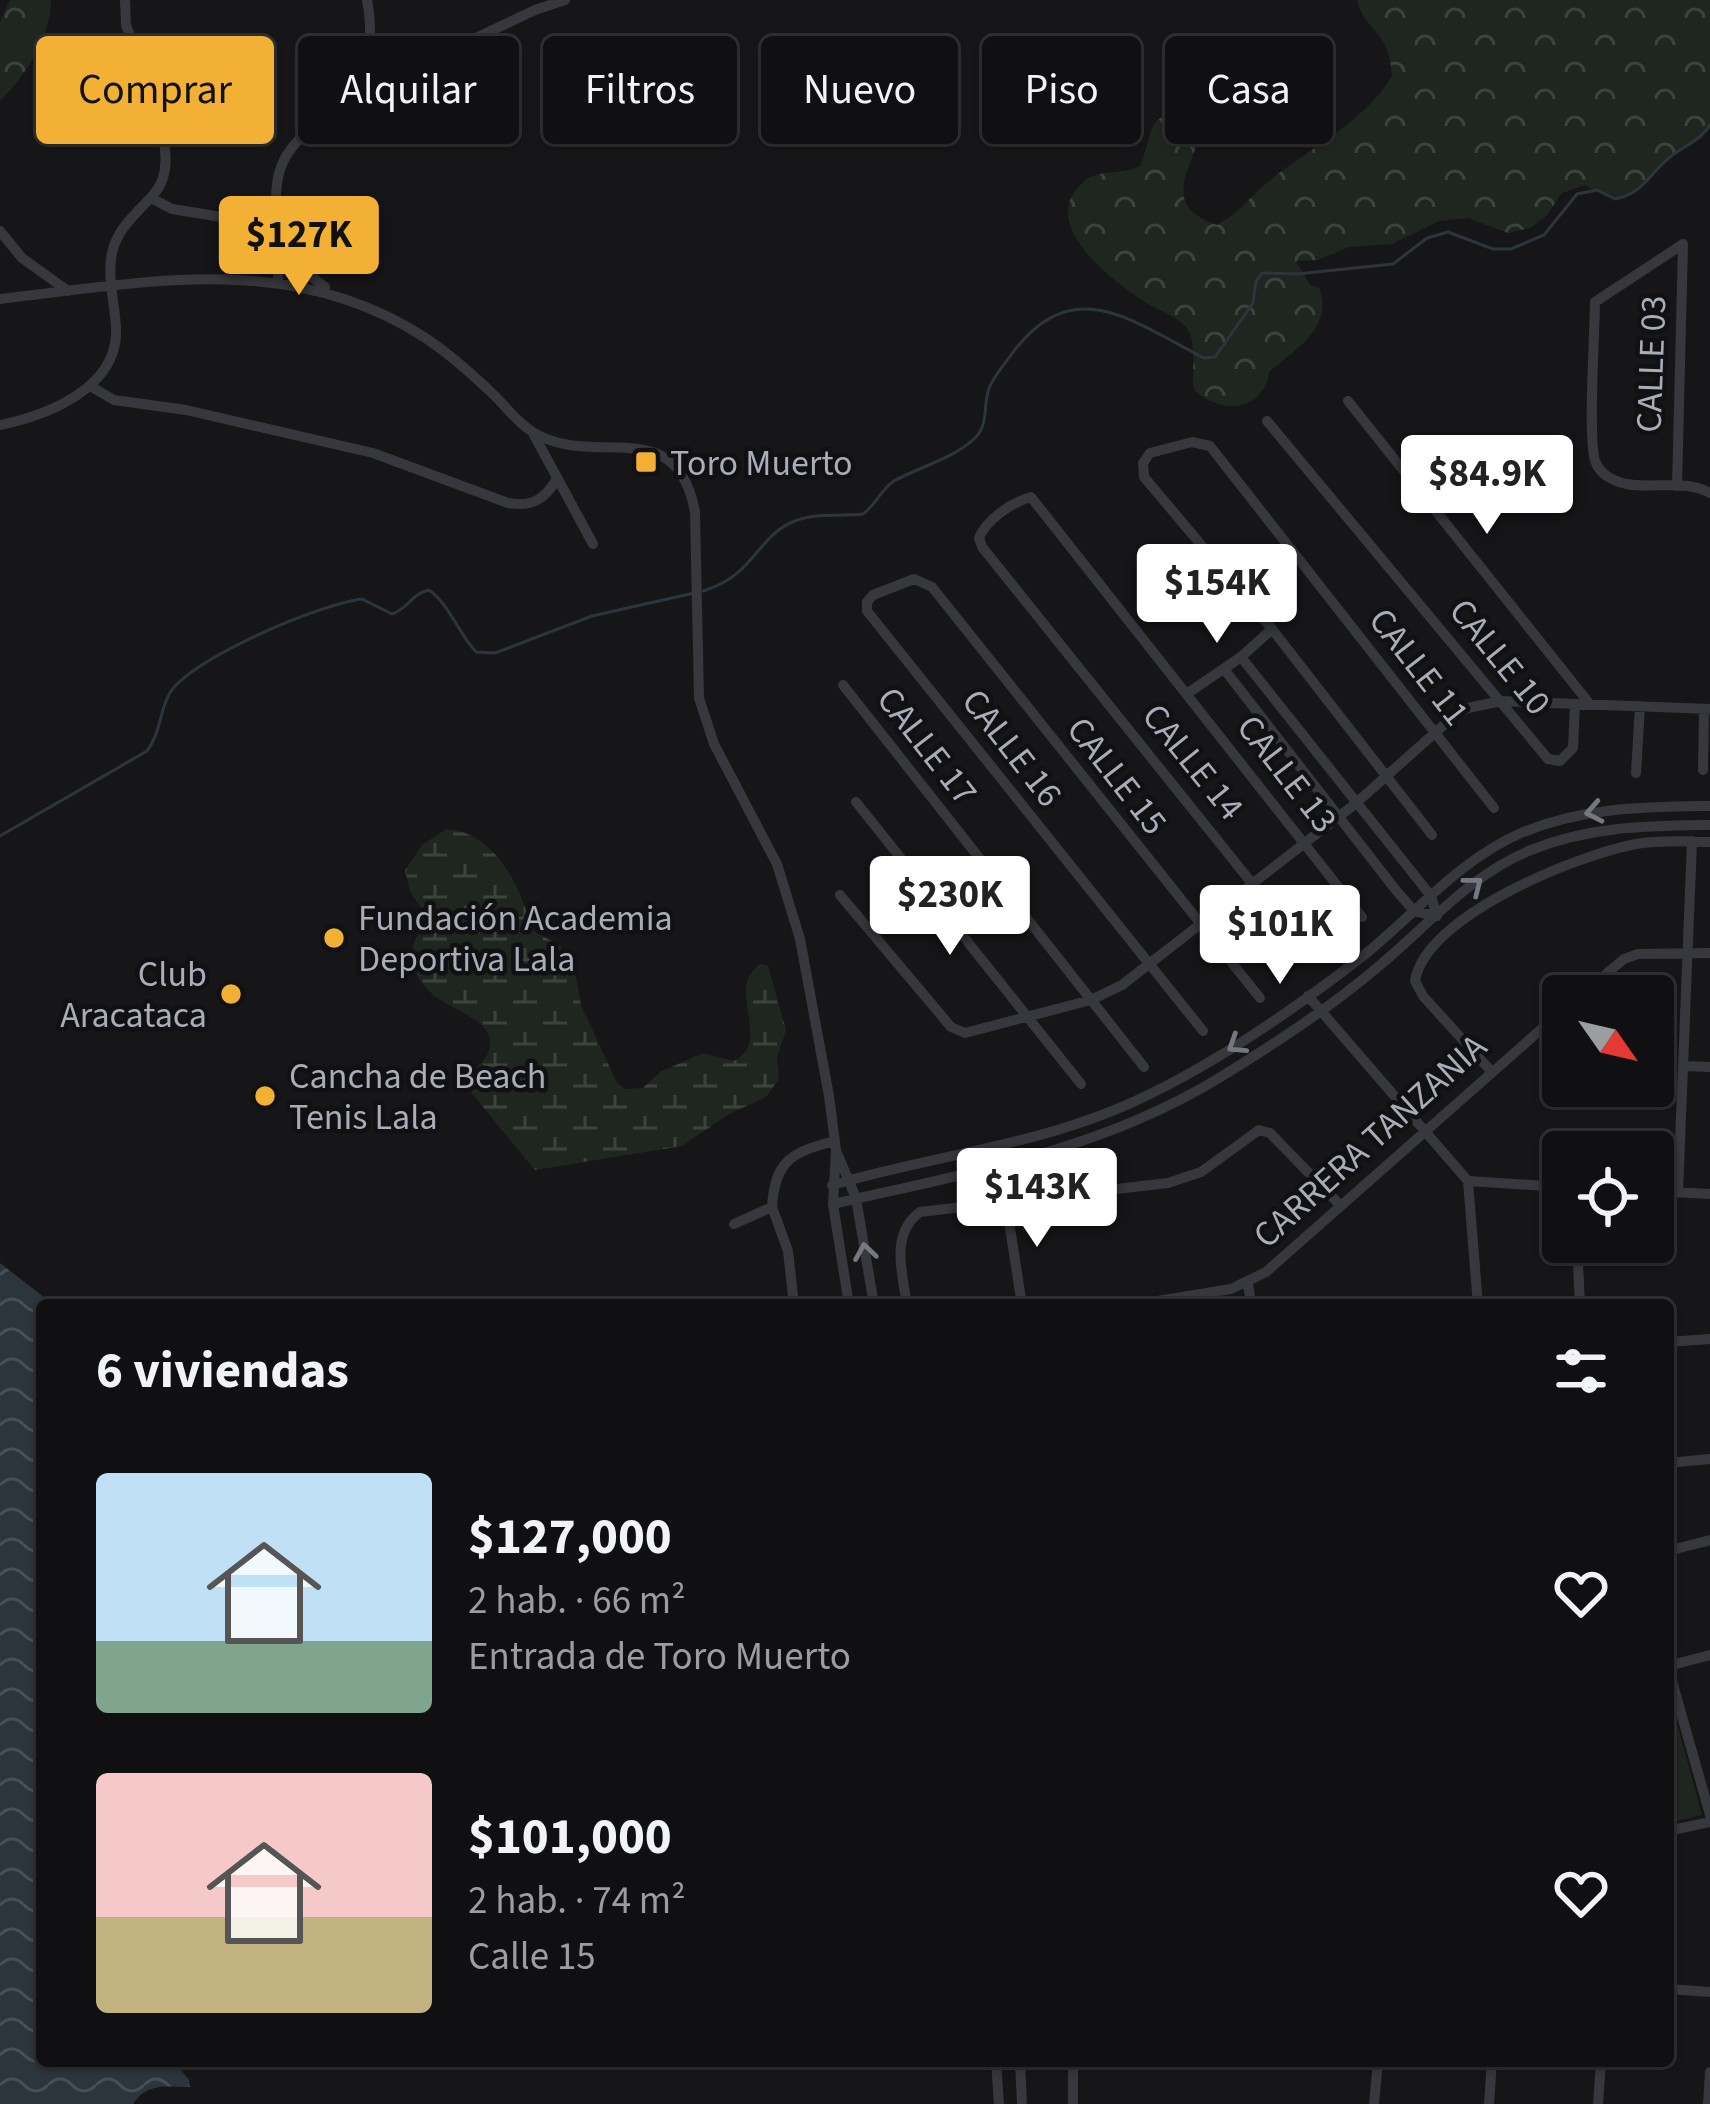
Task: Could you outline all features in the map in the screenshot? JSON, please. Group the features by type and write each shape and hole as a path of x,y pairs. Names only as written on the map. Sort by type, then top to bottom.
{"street":[{"path":"125,0 130,36"},
{"path":"367,0 371,36"},
{"path":"480,36 565,0"},
{"path":"278,280 277,183 282,164 298,140"},
{"path":"0,425 51,408 90,386 107,367 116,344 112,286 116,242 163,181 162,144"},
{"path":"152,198 172,209 234,219 308,277 436,345 533,433 592,544"},
{"path":"0,231 22,258 68,291"},
{"name":"CALLE 03","path":"1683,244 1677,485 1629,485 1605,475 1596,464 1595,302 1683,244"},
{"path":"0,299 200,278 278,280 354,302"},
{"path":"90,386 114,400 186,410 373,453 508,502 540,500 557,479"},
{"path":"1348,400 1589,703"},
{"name":"CALLE 10","path":"1267,421 1540,754 1560,761 1573,748 1575,704"},
{"path":"533,433 565,444 649,449 675,464 693,498 700,707 783,880 813,994 836,1146 833,1204 848,1299"},
{"name":"CALLE 11","path":"1273,629 1144,477 1150,454 1192,442 1210,446 1494,808"},
{"path":"1677,485 1710,493"},
{"name":"CALLE 14","path":"1031,497 1017,502 982,530 982,547 1312,958"},
{"name":"CALLE 13","path":"1031,497 1362,917"},
{"name":"CALLE 16","path":"932,586 914,578 873,595 867,611 1203,1031"},
{"name":"CALLE 15","path":"932,586 1260,998"},
{"path":"1188,693 1273,629 1432,835"},
{"path":"1241,657 1431,896 1437,916"},
{"path":"1224,669 1414,911 1437,916"},
{"name":"CALLE 17","path":"843,686 1144,1067"},
{"path":"840,895 951,1028 965,1033 1090,1000 1122,985 1355,804 1468,708 1501,701 1707,709 1703,770"},
{"path":"1636,773 1640,706"},
{"path":"856,802 1081,1084"},
{"path":"832,1185 976,1153 1086,1122 1204,1066 1308,997 1489,850 1562,818 1635,806 1710,806"},
{"path":"833,1204 980,1171 1093,1139 1213,1081 1320,1010 1499,866 1568,837 1636,825 1710,825"},
{"path":"1678,1192 1693,841"},
{"path":"1491,1071 1414,981 1422,959 1463,920 1527,880 1636,844 1710,842"},
{"path":"1604,975 1624,958 1638,954 1710,953"},
{"path":"1308,997 1468,1180 1478,1299"},
{"name":"CARRERA TANZANIA","path":"1164,1299 1248,1283 1267,1272 1542,1028"},
{"path":"1684,1066 1710,1067"},
{"path":"906,1299 901,1238 907,1222 920,1212 1183,1179 1201,1172 1259,1130 1270,1133 1340,1205"},
{"path":"836,1146 856,1198 873,1299"},
{"path":"793,1299 788,1251 772,1207 773,1181 790,1156 836,1146"},
{"path":"1468,1180 1542,1185"},
{"path":"1674,1192 1710,1194"},
{"path":"1006,1202 1021,1299"},
{"path":"734,1224 772,1207"},
{"path":"1578,1263 1580,1299"},
{"path":"1248,1283 1250,1299"},
{"path":"1674,1342 1710,1339"},
{"path":"1674,1462 1710,1459"},
{"path":"1674,1549 1710,1540"},
{"path":"1674,1664 1710,1655"},
{"path":"1674,1688 1710,1818 1674,1830"},
{"path":"1674,1989 1710,1991"},
{"path":"996,2067 999,2104"},
{"path":"1020,2067 1022,2104"},
{"path":"1073,2067 1073,2104"},
{"path":"1374,2104 1377,2067"},
{"path":"1489,2104 1492,2067"},
{"path":"1598,2104 1601,2067"},
{"path":"1708,2104 1710,2072"}],"green space":[{"path":"10,0 51,0 46,29 43,36 36,36 35,55 0,101 0,22"},
{"path":"1357,0 1710,0 1710,125 1634,192 1616,197 1585,185 1562,193 1546,216 1530,228 1508,233 1468,218 1439,221 1392,244 1349,247 1318,260 1296,261 1310,285 1319,288 1322,302 1317,326 1269,372 1265,386 1249,402 1215,403 1194,390 1193,348 1185,326 1131,292 1083,248 1068,213 1072,196 1092,177 1140,166 1154,126 1165,116 1165,144 1197,144 1183,189 1190,209 1217,225 1225,221 1320,144 1333,144 1333,134 1366,108 1392,76 1387,49"},
{"path":"447,829 465,833 493,852 521,897 532,930 559,945 574,966 581,1005 617,1083 625,1089 643,1088 660,1072 703,1053 734,1061 745,1052 750,1040 746,986 761,964 768,966 786,1030 777,1058 779,1079 766,1097 729,1114 682,1146 535,1170 465,1085 489,1052 488,1034 471,1017 433,995 415,970 414,942 430,920 410,892 405,870 423,844"},
{"path":"1674,1712 1702,1815 1674,1822"}],"water":[{"path":"0,1263 46,1299 36,1299 36,2067 179,2067 190,2087 152,2089 133,2104 0,2104"}],"waterway":[{"path":"703,591 734,575 782,527 812,517 863,514 894,481 947,457 975,438 983,426 988,392 997,374 1034,329 1057,315 1080,309 1103,311 1204,358 1215,357 1253,303 1262,273 1393,264 1427,238 1448,232 1493,249 1511,249 1544,235 1577,194 1597,190 1615,199 1633,193 1710,125"},
{"path":"0,836 147,751 167,698 184,677 231,648 318,611 362,599 392,614 429,590 476,652 495,653 592,616 694,593"}],"place":[{"name":"Toro Muerto","path":"646,462"},
{"name":"Fundación Academia Deportiva Lala","path":"334,938"},
{"name":"Club Aracataca","path":"231,994"},
{"name":"Cancha de Beach Tenis Lala","path":"265,1096"}]}
